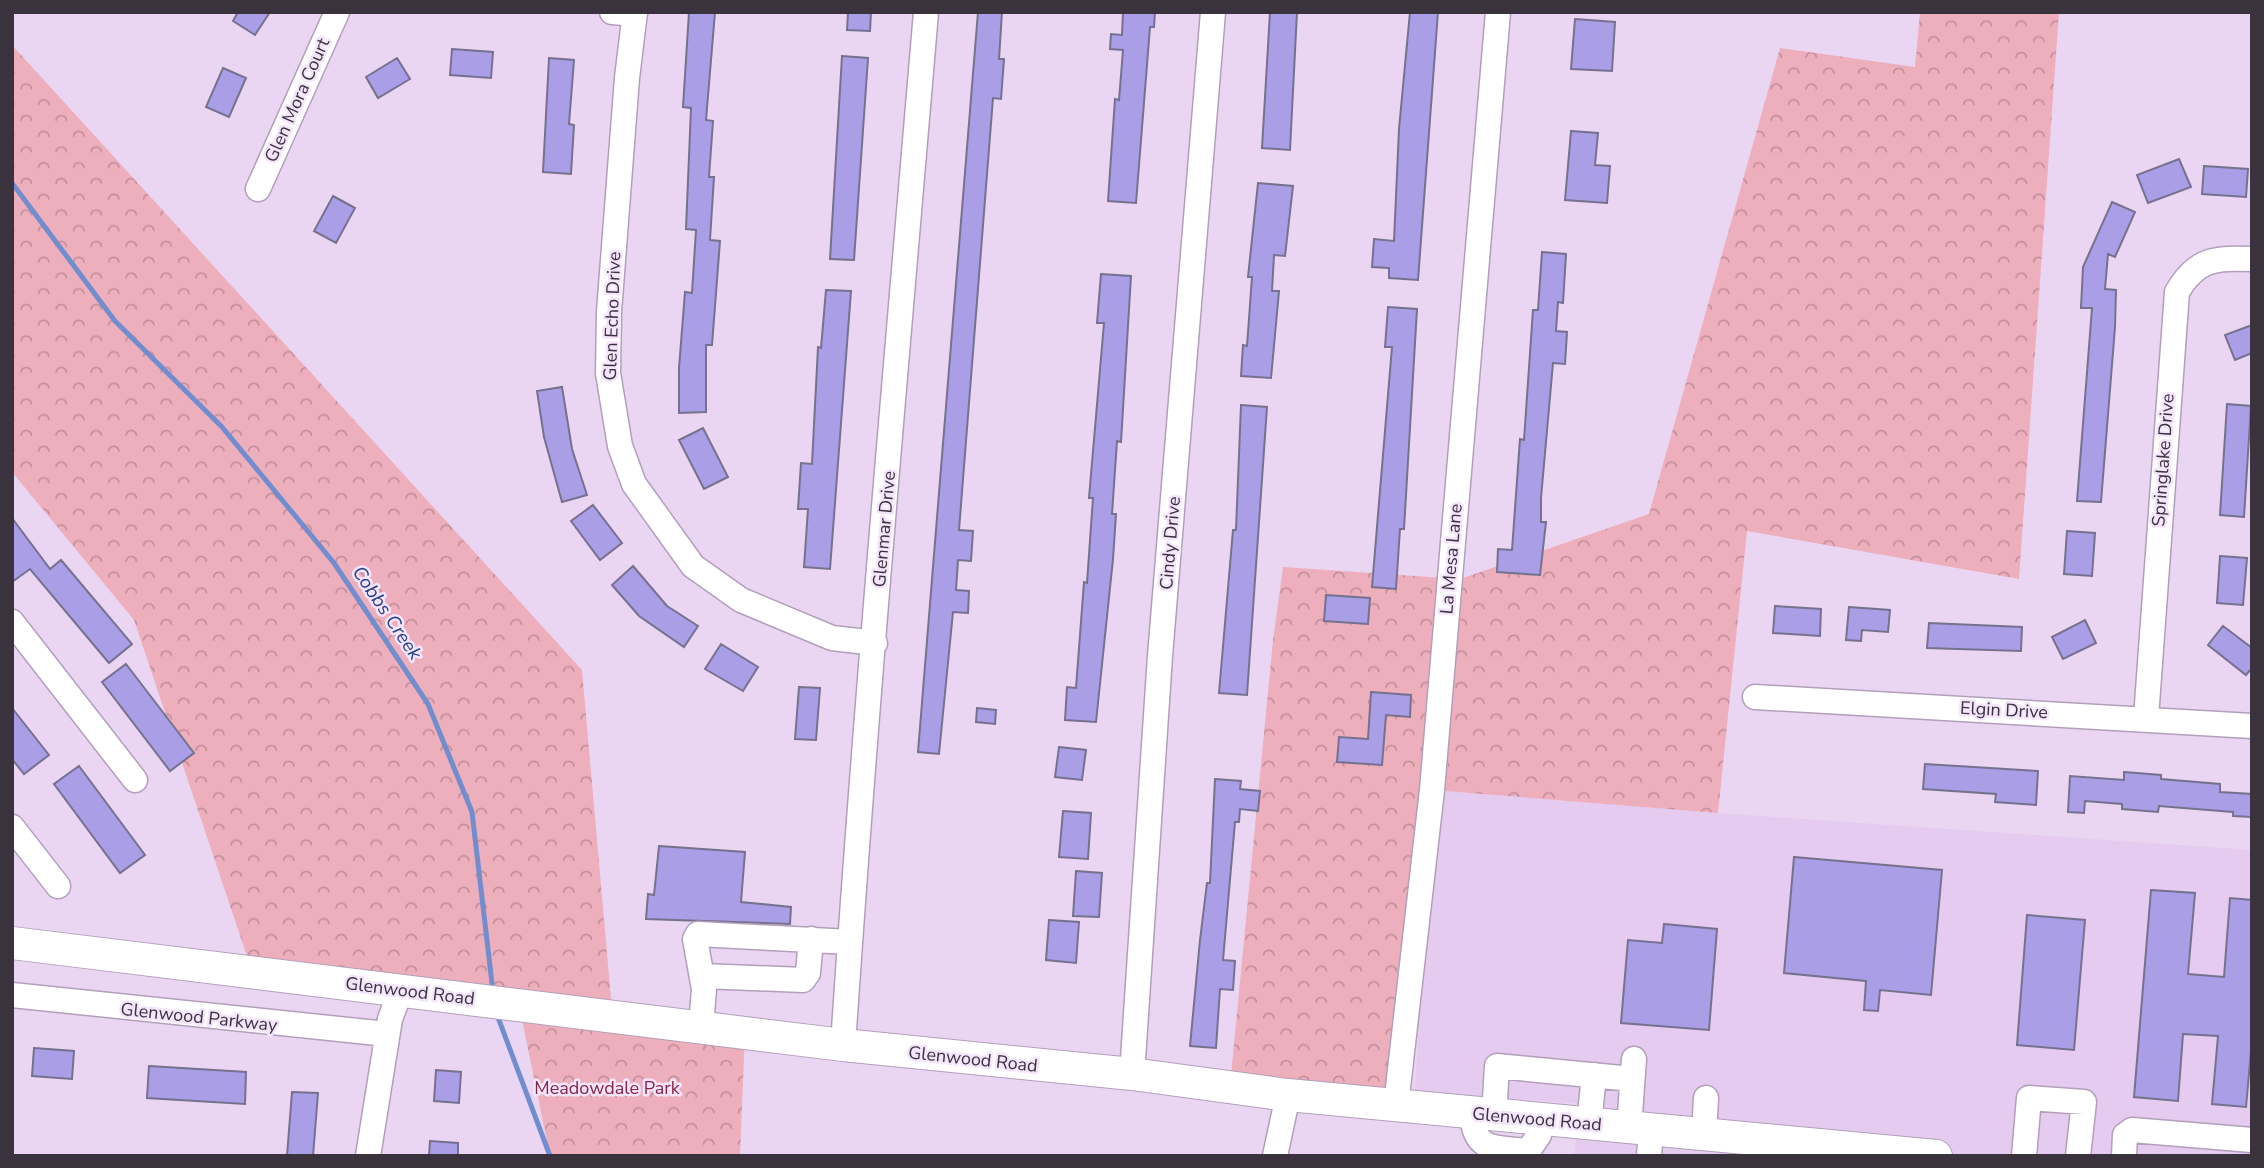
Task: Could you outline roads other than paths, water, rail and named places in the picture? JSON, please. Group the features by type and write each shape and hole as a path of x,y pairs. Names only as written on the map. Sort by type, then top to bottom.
{"main road":[{"name":"Glenwood Road","path":"12,943 843,1045 1132,1074 1288,1095 1589,1124 1643,1138 1704,1135 1936,1156"}],"street":[{"name":"Glen Mora Court","path":"258,189 337,12"},
{"name":"Glenmar Drive","path":"843,1045 860,781 875,643 926,12"},
{"name":"Cindy Drive","path":"1132,1074 1160,656 1213,12"},
{"name":"La Mesa Lane","path":"1396,1105 1432,790 1498,12"},
{"name":"Glen Echo Drive","path":"628,13 608,373 620,446 634,484 692,566 741,600 832,638 875,643"},
{"name":"Springlake Drive","path":"2146,718 2177,292 2185,278 2204,262 2223,258 2252,259"},
{"path":"13,621 135,780"},
{"name":"Elgin Drive","path":"1755,697 2252,726"},
{"path":"12,827 58,886"},
{"path":"701,1027 703,976 695,939 698,933 850,942"},
{"path":"703,976 803,980 808,973 811,939"},
{"path":"368,1156 387,1034 401,990"},
{"name":"Glenwood Parkway","path":"12,995 288,1026 387,1034"},
{"path":"1483,1114 1497,1066 1594,1075 1633,1069 1643,1138"},
{"path":"1589,1124 1594,1075"},
{"path":"1275,1156 1288,1095"},
{"path":"1704,1135 1706,1098"},
{"path":"2024,1156 2029,1098 2084,1102 2078,1156"},
{"path":"2124,1156 2125,1135 2132,1130 2252,1140"}],"waterway":[{"name":"Cobbs Creek","path":"12,183 115,321 222,427 334,563 428,704 472,812 493,992"},
{"name":"Cobbs Creek","path":"496,1012 550,1156"}],"park label":[{"name":"Meadowdale Park","path":"607,1088"}]}
